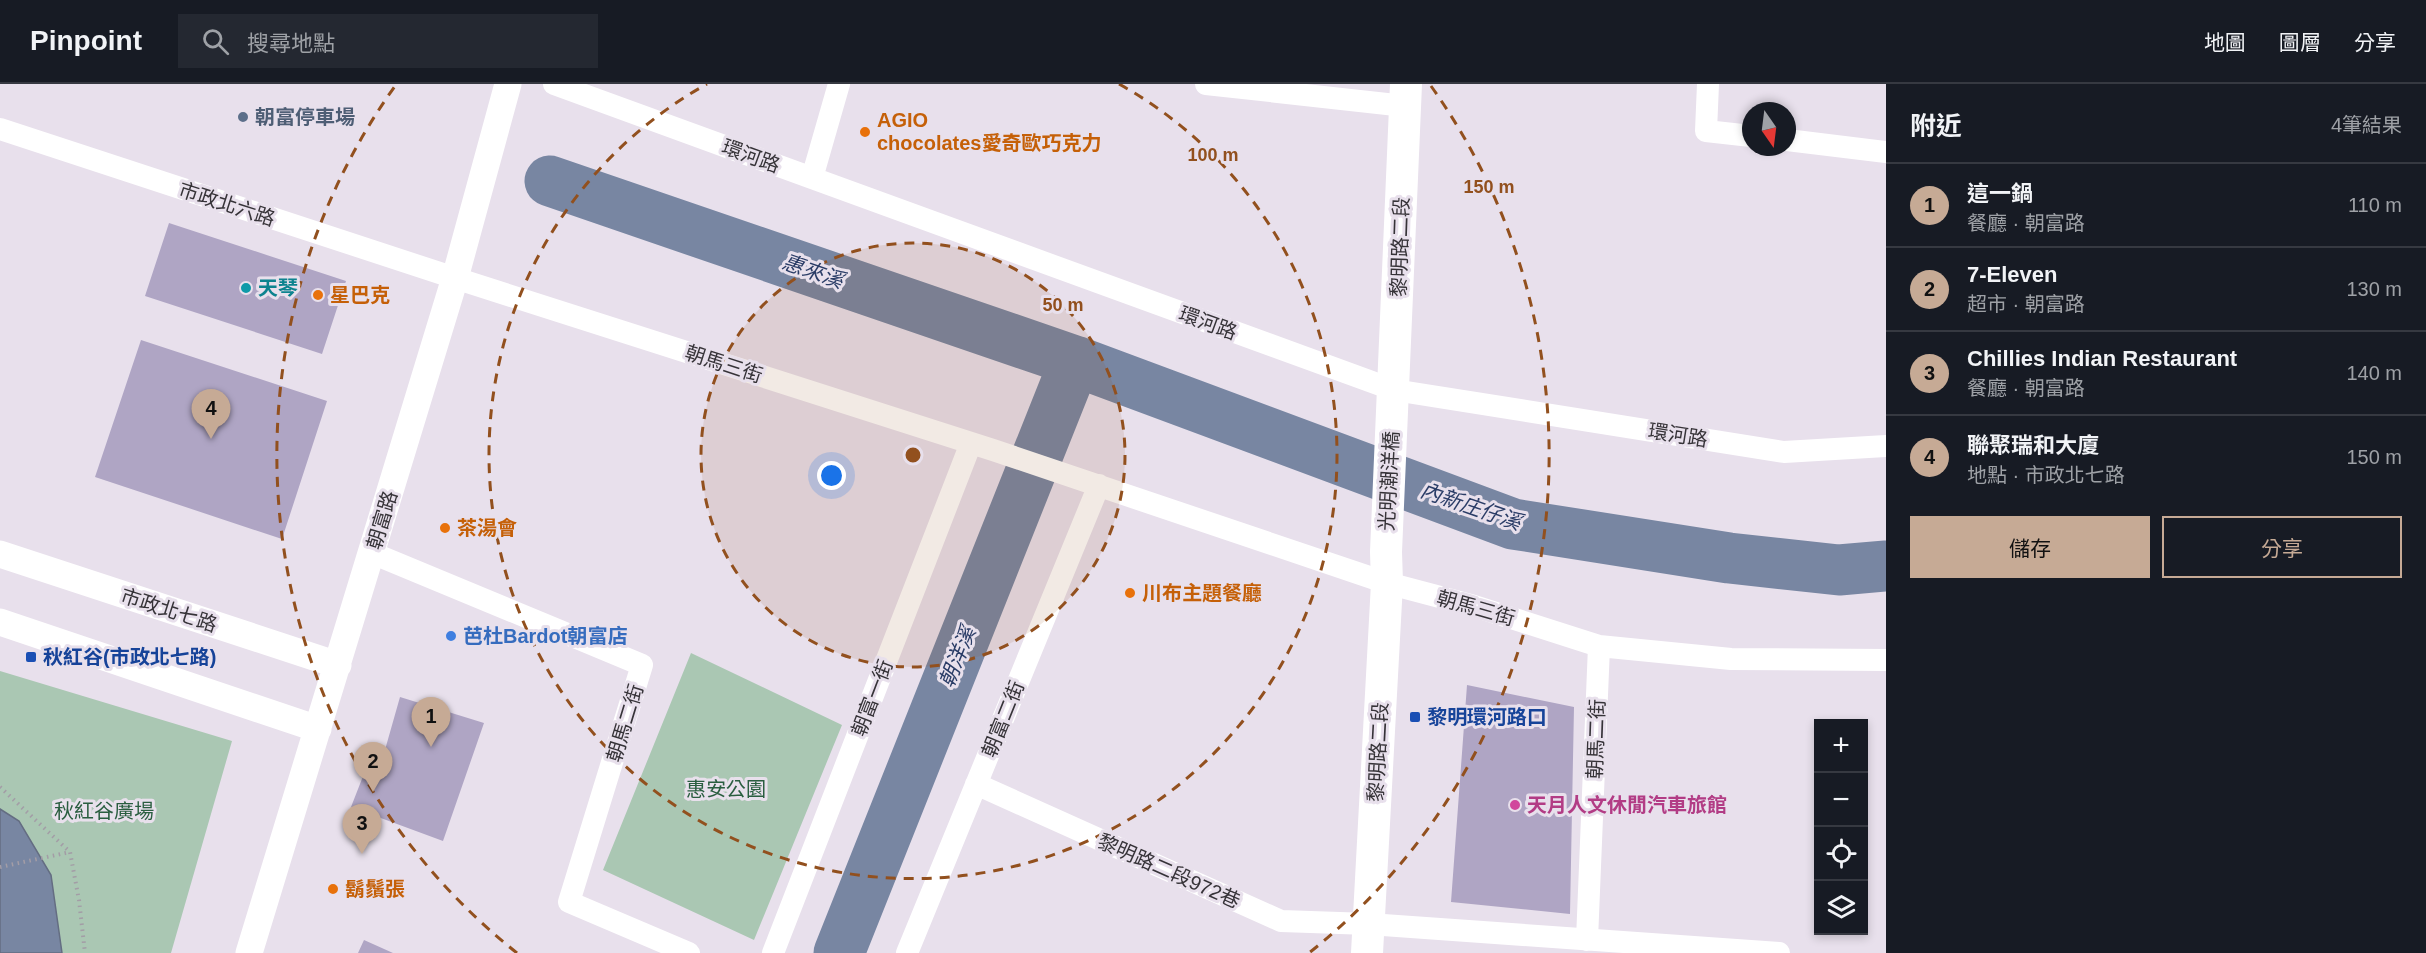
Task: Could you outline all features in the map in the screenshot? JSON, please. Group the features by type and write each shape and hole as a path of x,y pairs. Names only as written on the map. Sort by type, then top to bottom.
{"main road":[{"name":"黎明路二段","path":"1393,400 1406,95"},
{"name":"光明潮洋橋","path":"1386,552 1393,400"},
{"name":"黎明路二段","path":"1368,938 1388,583 1386,552"}],"street":[{"name":"朝富路","path":"249,953 455,278 508,84"},
{"name":"環河路","path":"554,84 812,178 1393,400 1784,452 1886,446"},
{"path":"812,178 839,84"},
{"path":"1206,84 1406,95"},
{"path":"1708,84 1706,131 1742,135"},
{"name":"市政北六路","path":"0,129 455,278"},
{"path":"1796,141 1886,152"},
{"name":"朝馬三街","path":"455,278 993,450 1388,583 1474,606 1599,646 1731,659 1886,660"},
{"name":"朝富一街","path":"773,953 970,443"},
{"name":"朝富二街","path":"907,953 976,784 1089,482"},
{"name":"朝馬二街","path":"372,553 642,665 569,902 689,953"},
{"name":"市政北七路","path":"0,554 338,665"},
{"path":"0,622 318,729"},
{"name":"朝馬二街","path":"1587,940 1599,646"},
{"name":"黎明路二段972巷","path":"976,784 1281,921 1368,938"},
{"path":"1368,938 1587,940 1639,948 1779,953"}],"path":[{"path":"0,787 70,852 79,900 85,953"},
{"path":"0,867 70,852"}],"green space":[{"name":"惠安公園","path":"691,653 842,725 754,940 603,870"},
{"name":"秋紅谷廣場","path":"0,671 232,741 171,953 0,953"}],"water":[{"path":"0,809 19,821 51,875 62,953 0,953"}],"building":[{"name":"天琴","path":"169,223 346,281 322,354 145,296"},
{"path":"141,340 327,401 282,539 95,477"},
{"name":"天月人文休閒汽車旅館","path":"1467,685 1574,707 1570,914 1451,902"},
{"path":"400,697 484,723 443,841 351,807 367,766 379,771"},
{"path":"364,940 393,953 358,953"}],"waterway":[{"name":"內新庄仔溪","path":"550,181 1075,361 1513,524 1729,558 1839,570 1886,566"},
{"name":"朝洋溪","path":"839,953 1075,361"}],"place":[{"name":"朝富停車場","path":"243,117"},
{"name":"AGIO chocolates愛奇歐巧克力","path":"865,132"},
{"name":"天琴","path":"246,288"},
{"name":"星巴克","path":"318,295"},
{"name":"聯聚瑞和大廈","path":"211,439"},
{"name":"茶湯會","path":"445,528"},
{"name":"川布主題餐廳","path":"1130,593"},
{"name":"芭杜Bardot朝富店","path":"451,636"},
{"name":"秋紅谷(市政北七路)","path":"31,657"},
{"name":"黎明環河路口","path":"1415,717"},
{"name":"這一鍋","path":"431,747"},
{"name":"7-Eleven","path":"373,792"},
{"name":"天月人文休閒汽車旅館","path":"1515,805"},
{"name":"Chillies Indian Restaurant","path":"362,854"},
{"name":"鬍鬚張","path":"333,889"}],"water label":[{"name":"惠來溪","path":"813,271"}]}
